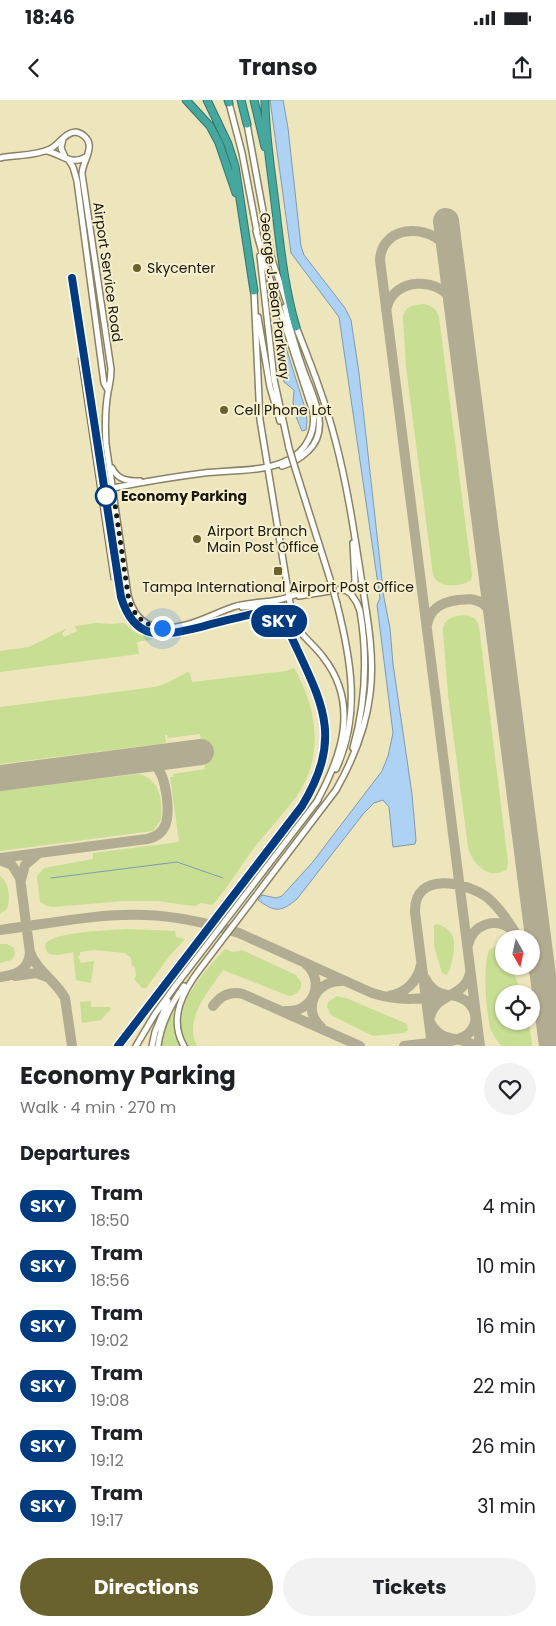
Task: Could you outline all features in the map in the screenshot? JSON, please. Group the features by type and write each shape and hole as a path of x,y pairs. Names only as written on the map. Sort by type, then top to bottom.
{"highway":[{"path":"186,100 210,126 219,143 236,190 246,229"},
{"path":"207,100 228,144 235,166 254,291"},
{"path":"241,100 248,124"},
{"path":"245,100 248,124"},
{"path":"254,100 272,180"},
{"path":"265,100 272,180 286,284 296,327"}],"street":[{"name":"George J. Bean Parkway","path":"136,1046 155,1014 176,985 326,788 341,759 348,738 352,714 352,679 343,629 330,579 289,448 274,379 256,231 242,153 228,102"},
{"name":"George J. Bean Parkway","path":"184,1046 179,1033 178,1012 184,992 325,805 345,775 363,729 370,693 369,635 350,505 342,466 330,420 277,277 269,244 248,124"},
{"path":"0,158 44,151 52,148 71,133 81,133 85,136 89,145 86,157 76,161 44,151"},
{"path":"63,139 61,148 67,159"},
{"name":"Airport Service Road","path":"86,157 82,174 112,383 108,390 105,434 128,595 133,610 139,618 155,627 172,628 234,607 325,591 342,594 349,591"},
{"name":"Airport Service Road","path":"67,159 73,167 77,181 104,383 108,390"},
{"path":"256,231 308,396 314,421 310,438 301,451 287,461 266,467"},
{"path":"109,463 116,476 121,479 151,480 291,464 302,457 313,446 318,435 320,422 277,277"},
{"path":"254,291 270,386 289,448"},
{"path":"254,291 259,413 288,597 296,628 321,654 334,672 340,685 344,704 344,724 340,750 332,772 316,803"},
{"path":"113,488 151,480"},
{"path":"345,775 359,728 366,666 362,620 357,603 349,591 353,586 356,573 350,505"},
{"path":"234,607 283,606 292,615"},
{"path":"158,1046 163,1023 170,1008 185,984 200,969"},
{"path":"152,1046 161,1016 176,985"}],"shaded area":[{"path":"0,100 556,100 556,1046 0,1046"}],"green space":[{"path":"423,304 433,308 439,317 472,575 471,580 455,585 439,583 433,575 406,367 404,313 408,308"},
{"path":"457,616 474,618 479,627 508,862 507,869 501,872 494,873 482,869 473,859 468,847 448,694 443,632 447,621"},
{"path":"97,623 124,623 136,633 154,639 137,642 139,654 0,672 0,651 29,647 67,628 62,634 64,637 77,631 75,626"},
{"path":"294,668 308,699 312,716 314,749 311,765 296,797 257,844 212,905 201,903 194,906 157,901 124,901 53,907 40,902 37,876 44,868 93,859 93,853 179,842 170,777 173,777 173,774 205,769 200,734 168,738 165,735 166,743 0,764 0,707 155,687 188,672 192,682 286,671"},
{"path":"138,774 151,780 160,798 161,820 153,831 0,851 0,791"},
{"path":"0,876 7,887 9,896 7,909 0,914"},
{"path":"437,924 448,930 454,941 452,963 446,975 442,973 434,946 434,925"},
{"path":"128,929 175,931 176,937 185,939 171,954 146,988 142,988 134,979 136,976 135,967 132,966 131,958 125,953 94,950 80,952 80,956 78,956 81,963 94,961 91,983 76,980 73,952 54,955 47,952 46,949 46,943 60,936 84,932"},
{"path":"0,944 7,944 14,948 15,954 11,960 0,963"},
{"path":"495,947 495,975 515,975 518,985 495,985 495,1030 530,1030 532,1046 501,1046 491,1030 486,1001 485,976 490,949"},
{"path":"225,949 233,952 242,950 296,975 301,982 300,990 294,995 289,996 223,970 205,996 195,1016 193,1026 197,1046 187,1046 182,1032 181,1018 184,1005 198,981"},
{"path":"337,996 405,1023 408,1030 404,1033 373,1036 331,1015 327,1007 328,1002"},
{"path":"178,999 175,1023 180,1046 160,1046 167,1018"},
{"path":"91,1001 91,1007 110,1007 111,1009 101,1020 82,1023 80,1002"}],"water":[{"path":"270,100 283,100 288,128 301,246 304,255 345,308 351,320 359,373 384,598 390,628 393,664 412,794 416,840 415,844 393,847 389,807 383,800 374,803 364,813 297,899 282,909 273,909 258,900 262,895 276,898 282,896 312,863 382,771 388,756 393,733 377,605 380,598 339,317 291,253"},
{"path":"282,335 306,411 306,430 302,431 293,403 294,390 284,382 276,337"}],"waterway":[{"path":"51,878 177,862 223,878"}],"taxiway":[{"path":"451,256 445,245 435,237 424,232 412,231 400,233 390,238 383,247 380,260 480,1046"},
{"path":"387,307 391,297 398,290 407,286 427,284 437,287 445,293 455,306 459,318 463,350"},
{"path":"427,625 431,614 442,604 467,599 476,600 485,605 492,613 498,625"},
{"path":"0,858 147,839 159,834 167,819 168,806 165,787 159,770 145,759"},
{"path":"21,880 25,865 38,854"},
{"path":"0,860 12,865 20,878 30,953 24,968 11,975 0,977"},
{"path":"432,1046 415,912 417,899 423,890 432,885 443,883 455,884 479,892 497,907 513,930"},
{"path":"0,930 109,916 145,915 181,918 239,933 382,996 401,999 450,995"},
{"path":"468,945 475,932 485,925 498,923 511,929"},
{"path":"30,952 37,964 65,998 72,1046"},
{"path":"286,1011 303,1007 314,995 315,979 312,971 306,964"},
{"path":"389,996 395,995 410,986 417,977 421,965"},
{"path":"15,976 36,973 47,977"},
{"path":"430,1017 438,1003 462,987 470,973"},
{"path":"535,975 544,1002 551,1046"},
{"path":"425,978 436,991 466,1001 475,1013 475,1023 466,1036 441,1046"},
{"path":"321,1027 315,1020 312,1012 314,997 325,985 342,981"},
{"path":"213,1006 219,999 227,995 234,993 243,994 360,1046"},
{"path":"430,1022 445,1037 463,1040 475,1046"},
{"path":"404,1046 437,1042"}],"runway":[{"path":"446,221 552,1046"},
{"path":"0,778 201,752"}],"tram line":[{"path":"72,277 121,597 127,612 142,629 152,633 163,634 253,615 275,620 291,636 312,681 324,720 325,739 322,759 315,781 302,806 118,1046"},
{"name":"SKY","path":"72,278 102,462 121,597 128,616 144,630 166,635 253,614 266,615 278,620 291,636 316,690 321,702 326,732 325,747 318,777 302,806 118,1046"},
{"path":"78,358 111,580"}],"place":[{"name":"Skycenter","path":"137,268"},
{"name":"Cell Phone Lot","path":"224,410"},
{"name":"Economy Parking","path":"106,496"},
{"name":"Airport Branch Main Post Office","path":"197,539"},
{"name":"Tampa International Airport Post Office","path":"278,571"}],"route":[{"path":"106,496 114,497 130,604 139,618 148,624 162,628"}]}
